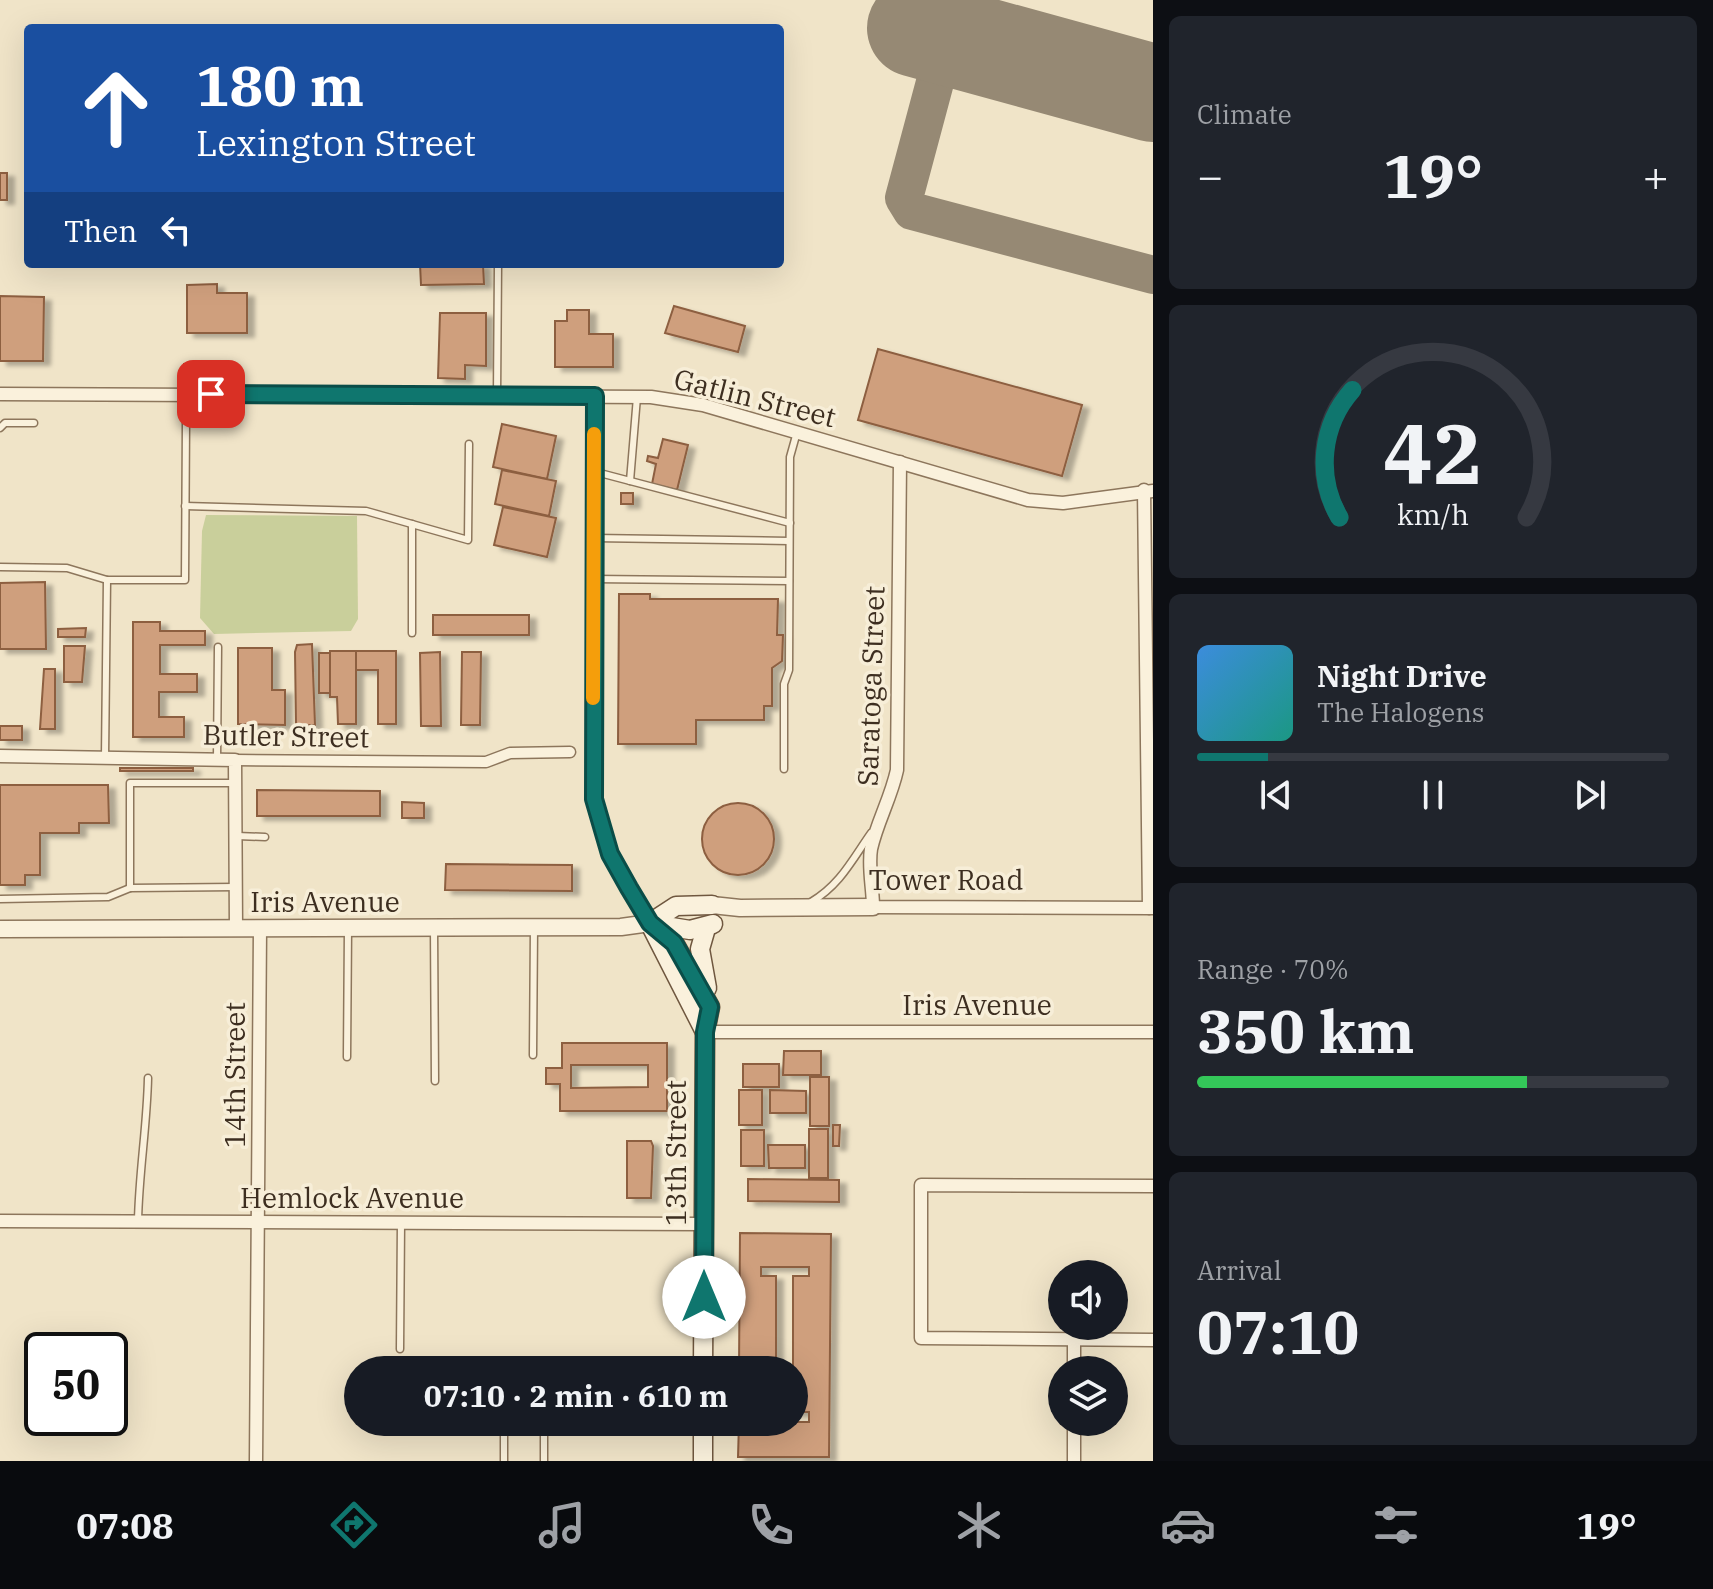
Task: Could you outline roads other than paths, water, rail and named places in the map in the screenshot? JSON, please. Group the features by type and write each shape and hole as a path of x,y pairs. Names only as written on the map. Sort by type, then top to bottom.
{"main road":[{"name":"Tower Road","path":"650,923 676,906 712,905"},
{"path":"650,923 690,930 710,926"},
{"path":"650,923 674,943 710,1007"},
{"name":"13th Street","path":"650,923 705,1032"},
{"path":"710,926 700,949 710,1007"},
{"name":"13th Street","path":"703,1356 705,1032 710,1007"},
{"path":"703,1436 703,1461"}],"street":[{"name":"Gatlin Street","path":"0,394 637,397 703,405 1044,503 1148,490"},
{"path":"595,396 594,799 610,854 650,923"},
{"name":"Saratoga Street","path":"873,907 870,853 878,824 891,799 897,770 900,462"},
{"path":"1148,490 1151,908"},
{"name":"Butler Street","path":"0,756 486,762 510,753 570,752"},
{"path":"235,760 236,929"},
{"name":"Tower Road","path":"712,905 740,908 1151,908"},
{"path":"710,926 740,908"},
{"name":"Iris Avenue","path":"0,929 348,929 650,923"},
{"name":"14th Street","path":"256,1461 260,929"},
{"name":"Iris Avenue","path":"705,1032 1153,1032"},
{"path":"1048,1340 921,1338 921,1185 1153,1186"},
{"name":"Hemlock Avenue","path":"0,1221 704,1224"},
{"path":"1074,1340 1074,1356"},
{"path":"1128,1340 1153,1340"},
{"path":"1074,1436 1074,1461"}],"lane":[{"path":"497,395 498,268"},
{"path":"630,481 637,397"},
{"path":"0,567 67,568 107,580 185,580 186,421"},
{"path":"0,428 5,423 34,423"},
{"path":"784,769 790,457 797,432"},
{"path":"185,506 366,511 468,540 469,444"},
{"path":"594,472 790,523"},
{"path":"412,524 412,633"},
{"path":"594,538 789,541"},
{"path":"593,579 789,581"},
{"path":"105,757 107,580"},
{"path":"217,759 218,647"},
{"path":"130,888 130,783 235,783"},
{"path":"802,908 828,892 846,873 878,824"},
{"path":"235,836 265,837"},
{"path":"0,899 108,897 130,888 236,887"},
{"path":"533,1055 534,927"},
{"path":"434,928 435,1081"},
{"path":"347,1057 348,929"},
{"path":"138,1221 139,1165 147,1129 148,1078"},
{"path":"400,1349 401,1222"},
{"path":"504,1436 504,1461"},
{"path":"544,1436 544,1461"}]}
